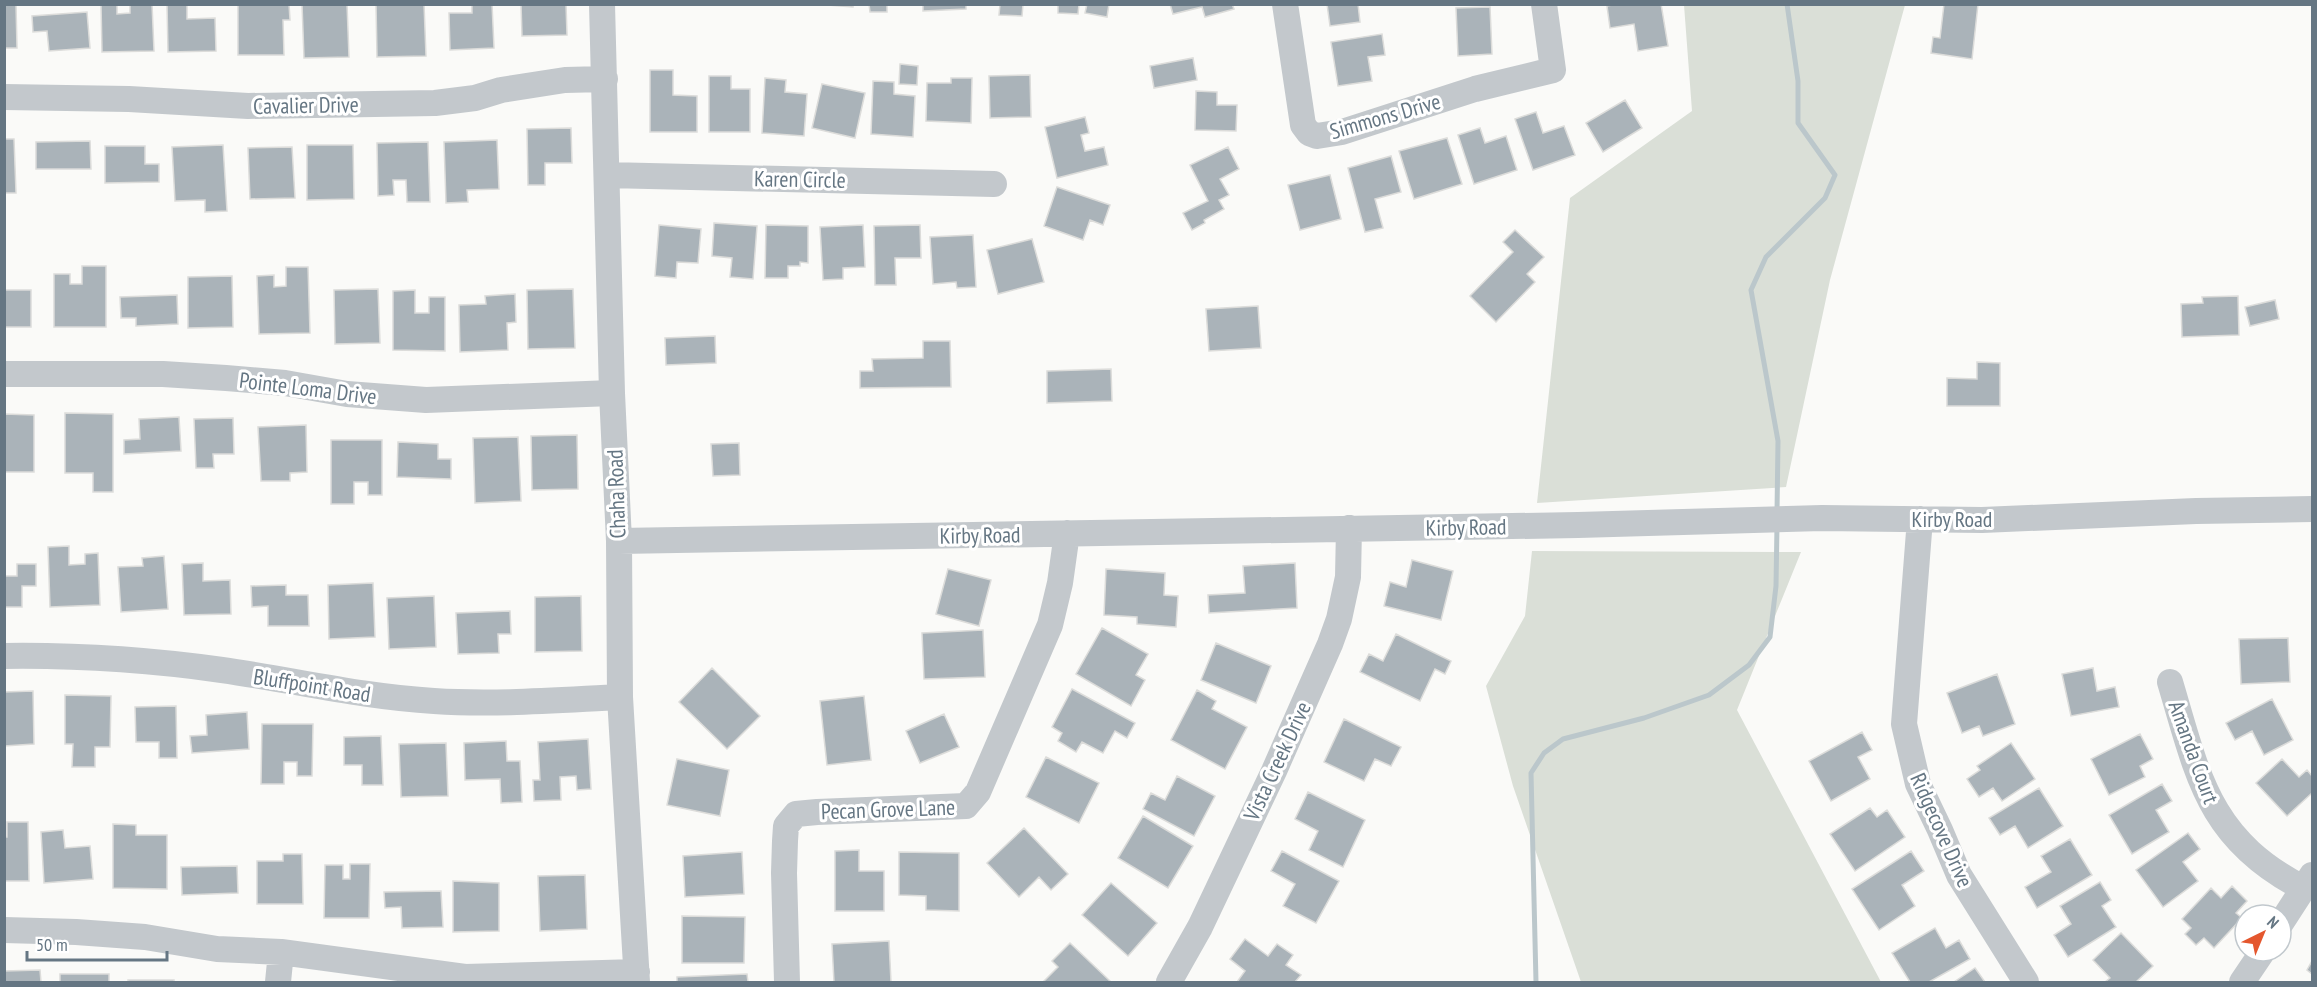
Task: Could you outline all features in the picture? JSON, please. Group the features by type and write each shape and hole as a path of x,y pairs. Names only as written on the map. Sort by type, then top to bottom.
{"street":[{"name":"Chaha Road","path":"602,4 612,393 619,541 620,697 637,977"},
{"name":"Simmons Drive","path":"1285,4 1304,125 1309,133 1317,136 1342,132 1475,89 1553,70 1544,4"},
{"name":"Cavalier Drive","path":"4,98 129,99 248,106 435,103 565,80 604,79"},
{"name":"Karen Circle","path":"607,175 993,184"},
{"name":"Pointe Loma Drive","path":"4,374 163,374 285,383 347,394 426,400 612,393"},
{"name":"Kirby Road","path":"619,541 1578,525 1822,518 1982,520 2313,509"},
{"name":"Ridgecove Drive","path":"1920,519 1904,724 1918,784 1959,875 2026,982"},
{"name":"Vista Creek Drive","path":"1169,982 1200,927 1274,771 1330,644 1339,619 1348,577 1349,528"},
{"name":"Pecan Grove Lane","path":"787,982 784,873 786,826 796,814 966,806 978,792 1050,624 1060,583 1067,533"},
{"name":"Bluffpoint Road","path":"4,656 62,655 139,661 222,670 372,694 433,701 482,703 620,697"},
{"name":"Amanda Court","path":"2170,682 2197,772 2216,813 2255,858 2276,874 2308,882"},
{"path":"2293,905 2308,882"},
{"path":"4,930 134,936 217,949 281,952 465,978 637,977"},
{"path":"278,982 281,952"},
{"path":"2242,982 2255,963"}],"shaded area":[{"path":"1684,5 1905,5 1830,280 1786,487 1537,503 1570,198 1692,111"},
{"path":"1532,551 1801,552 1737,710 1881,982 1581,982 1513,786 1486,686 1525,616"}],"building":[{"path":"4,4 16,4 17,48 4,48"},
{"path":"101,4 117,4 117,14 130,13 130,4 152,4 154,51 102,52"},
{"path":"167,4 187,4 187,19 215,18 216,51 168,52"},
{"path":"238,4 289,4 290,20 283,20 284,55 238,55"},
{"path":"302,4 347,4 349,57 304,58"},
{"path":"376,4 424,4 426,56 377,57"},
{"path":"472,4 492,4 494,48 450,50 449,13 472,13"},
{"path":"521,4 566,4 567,35 522,36"},
{"path":"814,4 853,4 853,7"},
{"path":"869,4 887,4 887,12 870,12"},
{"path":"923,4 966,4 966,9 923,11"},
{"path":"1000,4 1023,4 1022,16 999,15"},
{"path":"1056,4 1079,4 1078,14 1058,13"},
{"path":"1087,4 1109,4 1107,17 1085,13"},
{"path":"1170,4 1232,4 1234,9 1205,17 1202,7 1173,14"},
{"path":"1327,4 1358,4 1360,22 1330,26"},
{"path":"1661,4 1668,46 1638,51 1634,24 1610,28 1607,6"},
{"path":"1944,4 1978,4 1972,59 1931,53 1933,37 1940,38"},
{"path":"1490,7 1492,54 1458,56 1456,8"},
{"path":"87,12 90,48 49,51 47,31 33,32 32,16"},
{"path":"1382,34 1385,55 1368,57 1372,81 1338,86 1331,42"},
{"path":"1193,58 1197,80 1154,88 1150,66"},
{"path":"900,64 918,66 917,85 899,84"},
{"path":"650,70 673,70 673,95 697,96 697,132 650,132"},
{"path":"1030,75 1031,117 990,118 989,76"},
{"path":"709,76 731,76 731,89 750,89 750,132 709,132"},
{"path":"765,78 786,80 785,92 807,94 804,136 762,133"},
{"path":"951,78 972,78 971,123 926,121 927,83 951,83"},
{"path":"873,81 894,82 894,94 915,96 913,137 871,134"},
{"path":"822,84 865,93 855,138 812,128"},
{"path":"1196,91 1217,92 1217,105 1237,105 1236,131 1195,130"},
{"path":"1625,100 1642,128 1603,152 1586,123"},
{"path":"1536,112 1543,133 1564,126 1575,155 1533,170 1515,119"},
{"path":"1085,117 1089,133 1081,135 1085,151 1104,147 1108,165 1057,178 1045,127"},
{"path":"571,128 572,163 545,163 545,185 528,185 527,129"},
{"path":"1480,128 1485,143 1506,136 1517,170 1474,184 1458,135"},
{"path":"1447,138 1462,184 1414,199 1399,151"},
{"path":"4,139 14,139 16,193 4,193"},
{"path":"497,140 499,189 467,190 468,202 446,203 444,142"},
{"path":"90,141 91,169 36,169 36,142"},
{"path":"428,142 430,202 407,202 406,180 393,180 394,195 378,196 377,143"},
{"path":"223,145 227,211 205,212 205,200 175,201 172,147"},
{"path":"307,145 353,145 354,199 307,200"},
{"path":"105,146 145,146 145,164 159,164 159,182 105,183"},
{"path":"292,147 295,198 250,199 248,148"},
{"path":"1228,147 1239,169 1220,179 1229,195 1219,200 1224,209 1192,230 1183,213 1208,201 1190,165"},
{"path":"1391,156 1401,192 1375,199 1383,228 1365,232 1348,168"},
{"path":"1330,175 1341,219 1300,230 1288,185"},
{"path":"1057,187 1110,205 1103,225 1090,220 1083,240 1044,226"},
{"path":"714,223 757,226 753,279 730,277 732,258 712,256"},
{"path":"659,225 701,229 698,263 677,262 676,278 655,276"},
{"path":"766,225 808,226 808,263 800,262 800,266 788,266 788,278 765,278"},
{"path":"863,225 865,267 843,268 843,279 823,280 820,227"},
{"path":"920,225 921,258 895,258 896,285 875,285 874,226"},
{"path":"1515,230 1544,257 1527,274 1535,282 1496,322 1470,296 1513,252 1503,242"},
{"path":"973,235 976,287 957,288 956,282 933,284 930,237"},
{"path":"1032,239 1044,282 998,294 987,250"},
{"path":"82,266 106,266 106,327 54,327 54,274 70,274 70,284 82,284"},
{"path":"286,267 308,267 310,333 259,334 257,276 274,275 274,287 286,286"},
{"path":"232,276 233,327 188,328 188,277"},
{"path":"378,289 380,343 335,344 334,290"},
{"path":"573,289 575,348 528,349 527,290"},
{"path":"4,290 31,290 31,327 4,327"},
{"path":"415,290 415,313 429,313 429,297 445,297 445,351 393,350 393,291"},
{"path":"515,294 516,322 507,323 508,350 460,352 459,305 486,304 485,296"},
{"path":"177,295 178,324 136,326 136,318 121,318 120,297"},
{"path":"2238,296 2239,335 2182,337 2181,304 2203,303 2202,297"},
{"path":"2275,300 2279,319 2250,326 2245,307"},
{"path":"1258,306 1261,348 1209,351 1206,309"},
{"path":"715,336 716,363 666,365 665,338"},
{"path":"923,341 950,341 951,387 860,388 860,371 873,371 872,359 923,358"},
{"path":"1977,362 2000,363 2000,406 1947,406 1947,378 1977,379"},
{"path":"1111,369 1112,401 1047,403 1047,371"},
{"path":"65,413 113,414 113,492 93,492 93,473 65,473"},
{"path":"4,414 34,415 34,472 4,472"},
{"path":"179,417 181,451 124,454 124,440 140,439 139,419"},
{"path":"233,418 234,454 213,454 214,468 196,468 194,419"},
{"path":"306,425 307,472 290,473 290,481 261,481 258,427"},
{"path":"577,435 578,489 532,490 531,436"},
{"path":"518,437 521,501 475,503 473,438"},
{"path":"331,440 382,440 382,495 368,495 368,482 354,482 354,504 331,504"},
{"path":"398,442 438,444 438,459 451,459 451,479 397,477"},
{"path":"739,443 740,475 713,476 711,444"},
{"path":"69,546 69,565 85,564 85,554 98,553 100,605 50,607 48,547"},
{"path":"164,556 168,609 121,612 118,567 143,566 142,558"},
{"path":"1412,560 1453,571 1441,620 1384,606 1390,582 1406,587"},
{"path":"203,563 203,581 230,580 231,614 184,615 182,564"},
{"path":"1295,563 1297,608 1209,613 1208,595 1245,593 1243,566"},
{"path":"17,564 36,564 36,586 22,586 22,607 4,607 4,576 17,576"},
{"path":"948,569 991,580 979,626 936,614"},
{"path":"1106,569 1165,573 1164,595 1178,596 1176,627 1137,624 1137,617 1104,615"},
{"path":"373,583 375,637 329,639 328,585"},
{"path":"286,585 286,595 308,595 309,626 268,626 268,606 252,607 251,586"},
{"path":"434,596 436,647 389,649 387,598"},
{"path":"581,596 582,651 535,652 535,597"},
{"path":"510,611 511,634 498,634 499,653 458,654 456,613"},
{"path":"1102,628 1148,654 1136,675 1145,680 1131,706 1076,674"},
{"path":"983,630 985,677 924,679 922,633"},
{"path":"1396,634 1451,661 1445,674 1435,669 1420,701 1360,672 1369,654 1383,661"},
{"path":"2288,638 2290,682 2241,684 2239,639"},
{"path":"1216,643 1271,666 1256,703 1201,680"},
{"path":"712,668 760,716 727,749 679,702"},
{"path":"2093,668 2097,691 2115,687 2119,707 2071,716 2062,674"},
{"path":"1997,674 2015,724 1983,736 1979,726 1962,733 1947,693"},
{"path":"1072,689 1135,723 1127,738 1115,731 1103,753 1082,742 1076,752 1058,741 1062,733 1052,727"},
{"path":"1197,690 1216,701 1212,709 1247,727 1225,769 1171,740"},
{"path":"33,691 34,744 4,746 4,692"},
{"path":"65,695 111,696 110,747 95,747 95,767 72,767 73,744 65,744"},
{"path":"864,696 871,760 827,765 820,701"},
{"path":"2272,699 2293,740 2264,755 2252,731 2235,740 2226,723"},
{"path":"176,706 177,758 159,758 159,742 136,742 135,707"},
{"path":"247,712 249,749 192,753 190,736 207,735 206,715"},
{"path":"944,714 959,747 920,763 906,731"},
{"path":"1344,719 1401,747 1391,766 1375,759 1364,781 1324,762"},
{"path":"262,724 313,724 312,776 297,776 297,762 284,762 284,784 261,784"},
{"path":"1862,732 1872,750 1858,757 1870,779 1831,801 1809,761"},
{"path":"2140,734 2153,759 2140,766 2145,777 2109,795 2091,759"},
{"path":"381,736 383,785 362,785 362,765 344,765 344,737"},
{"path":"588,739 591,789 577,790 576,776 560,777 561,800 534,801 533,780 540,780 538,742"},
{"path":"506,741 507,761 520,761 522,802 501,803 500,779 465,780 464,743"},
{"path":"446,743 448,796 401,797 399,744"},
{"path":"2011,743 2035,779 2002,801 1993,788 1979,797 1967,779 1980,770 1977,766"},
{"path":"1046,757 1099,783 1079,823 1026,797"},
{"path":"677,759 729,770 720,816 667,805"},
{"path":"2282,759 2299,777 2307,770 2312,776 2312,793 2287,816 2256,783"},
{"path":"1177,776 1215,796 1194,836 1143,809 1151,793 1165,800"},
{"path":"2162,784 2172,801 2156,810 2169,832 2132,854 2109,815"},
{"path":"2039,788 2063,826 2028,848 2015,826 2000,835 1989,818"},
{"path":"1308,792 1365,820 1343,867 1309,850 1318,831 1295,819"},
{"path":"1870,808 1877,817 1887,810 1905,837 1855,871 1830,834"},
{"path":"1143,816 1193,846 1168,888 1118,858"},
{"path":"7,822 28,822 29,881 4,881 4,837 7,837"},
{"path":"113,824 136,825 136,835 167,835 167,889 113,888"},
{"path":"1024,828 1068,874 1051,890 1039,877 1019,897 987,863"},
{"path":"63,830 65,848 90,846 93,879 44,883 41,832"},
{"path":"2188,833 2200,849 2183,862 2198,881 2163,907 2136,870"},
{"path":"2070,839 2092,875 2037,908 2025,887 2051,872 2041,856"},
{"path":"859,850 859,871 884,871 884,911 835,911 835,851"},
{"path":"1282,851 1339,881 1316,923 1283,906 1295,884 1271,871"},
{"path":"1911,851 1924,871 1902,885 1915,906 1879,930 1852,889"},
{"path":"742,852 744,894 685,897 683,856"},
{"path":"899,852 959,853 959,911 926,910 926,896 899,895"},
{"path":"283,854 302,854 303,904 257,904 257,861 283,861"},
{"path":"350,864 370,864 369,918 324,918 325,865 343,865 343,879 350,879"},
{"path":"237,866 238,893 182,895 181,867"},
{"path":"585,875 587,929 540,931 538,876"},
{"path":"453,881 499,883 499,931 453,932"},
{"path":"2100,882 2111,900 2102,906 2116,927 2068,957 2054,935 2071,924 2060,906"},
{"path":"1111,883 1157,923 1128,956 1082,915"},
{"path":"2232,886 2247,901 2233,903 2233,928 2214,948 2204,938 2196,945 2185,934 2191,928 2182,919 2211,888 2221,898"},
{"path":"441,891 443,927 402,928 401,907 385,908 384,892"},
{"path":"682,916 745,917 744,963 682,963"},
{"path":"1935,928 1946,948 1959,940 1970,959 1929,982 1910,982 1892,953"},
{"path":"2121,933 2153,966 2136,982 2105,982 2110,978 2093,960"},
{"path":"1245,939 1268,956 1277,944 1293,955 1286,965 1301,975 1295,982 1237,982 1245,971 1230,959"},
{"path":"889,941 891,982 834,982 832,944"},
{"path":"1070,943 1111,982 1043,982 1058,967 1052,961"},
{"path":"2312,961 2312,974 2307,970"},
{"path":"1975,968 1985,982 1954,982"},
{"path":"40,970 41,982 4,982 4,971"},
{"path":"60,974 109,974 109,982 60,982"},
{"path":"747,974 748,982 677,982 677,977"},
{"path":"128,980 174,980 174,982 128,982"}],"waterway":[{"path":"1777,513 1778,441 1751,290 1766,257 1825,198 1835,175 1798,123 1798,81 1787,4"},
{"path":"1536,982 1531,773 1544,753 1563,739 1644,718 1709,695 1749,665 1770,637 1776,586 1777,525"}]}
